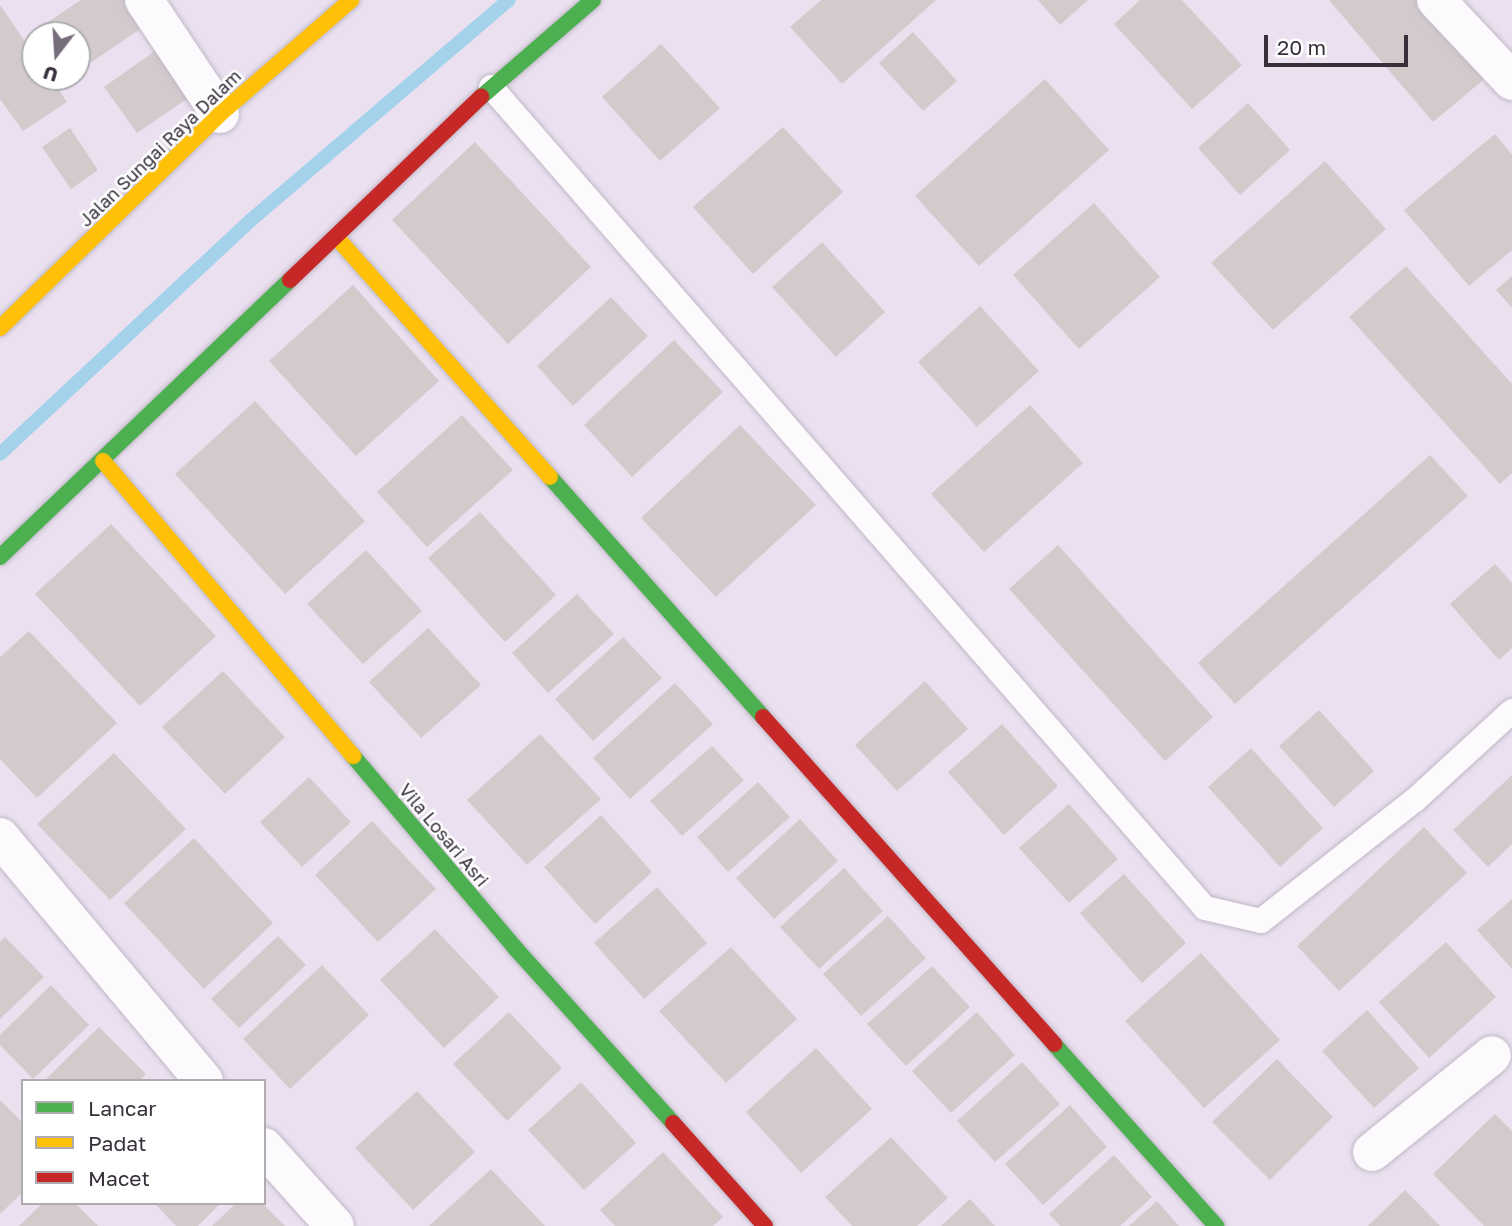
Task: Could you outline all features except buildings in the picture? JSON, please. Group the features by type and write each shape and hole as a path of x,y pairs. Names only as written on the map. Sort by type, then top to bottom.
{"street":[{"path":"144,0 220,114"},
{"name":"Jalan Sungai Raya Dalam","path":"0,328 220,114 351,0"},
{"path":"0,557 491,88 593,0"},
{"path":"1436,0 1512,81"},
{"path":"337,238 1216,1226"},
{"name":"Vila Losari Asri","path":"103,461 516,949 765,1226"},
{"path":"0,837 202,1079"},
{"path":"1372,1152 1505,1056"},
{"path":"266,1149 335,1226"}],"lane":[{"path":"491,88 1205,908 1261,921 1415,800 1512,712"}],"waterway":[{"path":"0,454 251,220 509,0"}],"traffic: fast":[{"path":"481,97 593,0"},
{"path":"0,557 290,280"},
{"path":"550,477 763,717"},
{"path":"353,756 516,949 673,1123"},
{"path":"1054,1044 1216,1226"}],"traffic: slow":[{"path":"0,328 220,114 351,0"},
{"path":"337,238 550,477"},
{"path":"103,461 353,756"}],"traffic: jam":[{"path":"290,280 481,97"},
{"path":"763,717 1054,1044"},
{"path":"673,1123 765,1226"}]}
